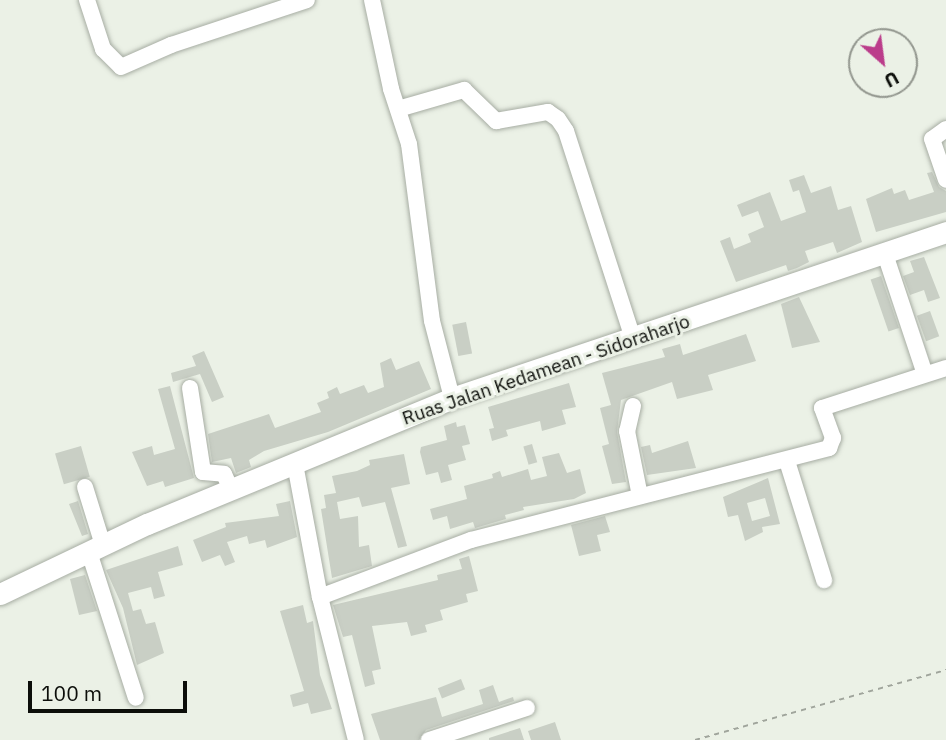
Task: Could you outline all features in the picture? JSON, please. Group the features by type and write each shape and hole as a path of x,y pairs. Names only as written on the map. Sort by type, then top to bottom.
{"main road":[{"name":"Ruas Jalan Kedamean - Sidoraharjo","path":"0,594 96,548 452,398 946,232"}],"street":[{"path":"87,0 103,49 121,67 171,45 307,0"},
{"path":"372,0 414,167 432,321 452,398"},
{"path":"398,109 464,90 496,121 548,112 558,119 566,131 633,338"},
{"path":"946,129 932,139 946,180"},
{"path":"885,254 925,374"},
{"path":"320,597 471,540 787,461 829,448 833,439 822,408 946,368"},
{"path":"190,388 192,423 203,472 223,474 231,490"},
{"path":"633,406 628,430 640,496"},
{"path":"787,461 824,580"},
{"path":"295,464 320,597 356,740"},
{"path":"85,487 96,548 136,698"},
{"path":"429,740 527,708"}],"path":[{"path":"695,740 946,670"}],"building":[{"path":"932,172 939,187 946,191 946,212 876,232 866,199 892,188 894,194 905,190 909,200 934,192 927,173"},
{"path":"804,175 811,193 831,186 838,210 851,206 862,242 837,253 833,242 805,251 809,262 797,268 788,271 786,265 736,282 720,241 730,237 734,249 751,242 748,234 764,227 758,211 742,217 737,205 770,192 781,221 806,212 799,190 793,192 789,180"},
{"path":"924,257 940,298 928,302 924,290 910,295 903,276 914,272 910,261"},
{"path":"881,276 899,328 889,332 871,280"},
{"path":"799,297 820,342 792,348 781,304"},
{"path":"930,311 939,336 926,341 917,316"},
{"path":"466,322 472,353 458,356 452,325"},
{"path":"746,334 756,361 708,375 713,390 677,399 672,382 621,400 617,432 626,482 612,484 602,446 609,444 600,408 611,405 602,373 665,357 662,349 680,344 683,355"},
{"path":"204,351 224,397 212,402 200,374 173,382 171,373 196,366 192,356"},
{"path":"391,358 396,370 419,361 431,389 328,432 264,451 249,460 251,467 236,473 231,458 212,462 208,434 269,414 275,428 321,412 317,403 329,398 327,392 337,387 340,394 364,385 368,393 384,387 380,363"},
{"path":"569,383 576,407 562,410 566,424 542,431 540,421 506,430 508,436 492,441 489,429 494,428 488,407"},
{"path":"170,386 194,478 165,487 163,481 147,486 132,452 152,446 154,455 175,449 158,389"},
{"path":"456,422 457,427 465,425 470,444 462,446 466,460 448,465 452,480 441,483 438,472 426,475 421,447 447,440 444,426"},
{"path":"688,441 696,468 647,475 641,447 650,445 652,453"},
{"path":"532,444 537,462 529,465 523,446"},
{"path":"81,446 90,477 64,484 55,453"},
{"path":"559,453 567,473 580,469 586,493 574,499 523,507 524,510 505,515 506,519 475,528 473,522 450,529 447,516 433,520 430,509 467,499 464,486 493,478 492,474 500,471 502,477 528,469 531,480 547,476 542,457"},
{"path":"404,454 410,484 391,488 407,546 398,548 385,502 362,507 359,497 337,502 340,519 358,516 359,547 369,545 372,566 332,578 321,509 326,508 324,495 336,493 332,476 357,471 370,465 369,460"},
{"path":"768,478 780,524 762,527 763,532 745,541 738,515 728,517 723,497","holes":["765,498 770,516 752,521 747,503"]},
{"path":"78,501 88,534 82,536 69,504"},
{"path":"290,501 297,537 267,548 265,540 249,544 247,536 227,542 235,562 225,566 220,555 202,562 193,540 226,527 225,523 279,516 276,504"},
{"path":"605,516 610,532 597,535 601,551 579,556 571,525"},
{"path":"178,546 183,565 158,572 165,596 154,599 151,587 128,593 133,611 141,609 146,624 155,622 164,653 137,665 123,608 106,570"},
{"path":"469,556 478,591 466,594 468,602 440,610 443,620 425,625 427,632 411,636 407,622 372,626 381,669 372,671 375,684 365,687 352,635 343,637 333,605 438,580 437,575 462,569 459,559"},
{"path":"85,575 97,611 79,615 70,579"},
{"path":"303,605 307,623 313,621 320,675 332,709 311,714 308,703 293,707 290,695 304,691 280,611"},
{"path":"461,679 465,689 442,699 438,688"},
{"path":"493,685 499,702 513,697 514,701 426,730 419,740 380,740 371,714 436,697 442,717 483,704 479,690"},
{"path":"555,722 561,740 531,740 528,731"},
{"path":"520,728 524,740 489,740 489,738"}]}
